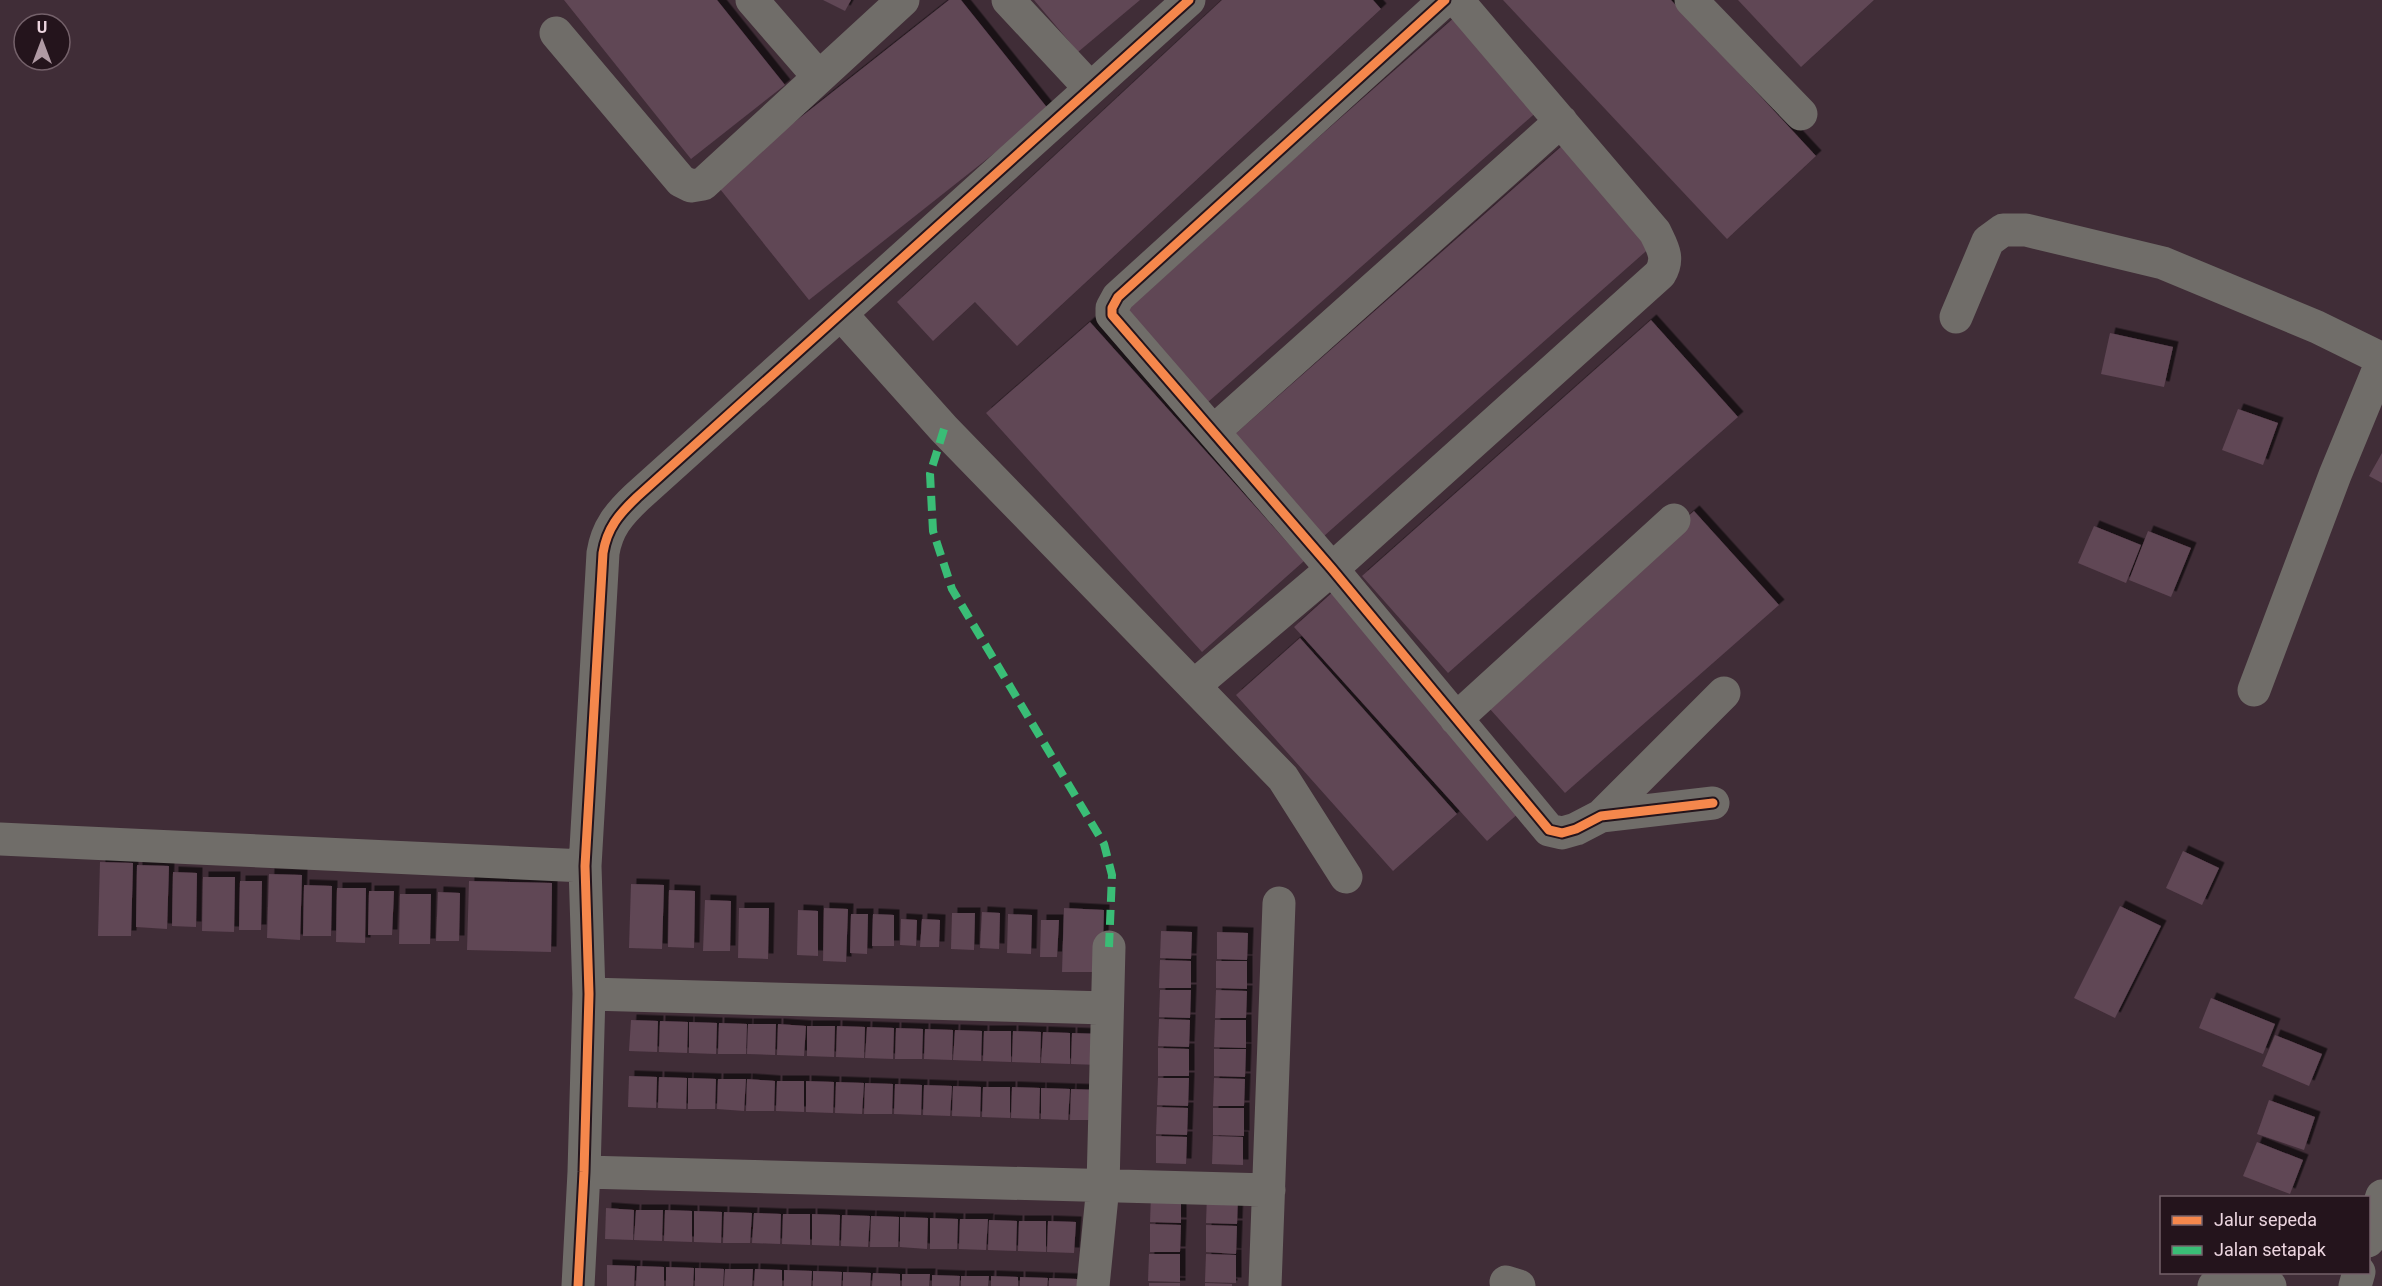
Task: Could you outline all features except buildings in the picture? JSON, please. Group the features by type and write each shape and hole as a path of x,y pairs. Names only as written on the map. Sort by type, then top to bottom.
{"street":[{"path":"752,0 818,76"},
{"path":"555,33 681,181 691,186 703,184 903,0"},
{"path":"1008,0 1090,88"},
{"path":"579,1286 588,994 585,866 603,553 609,530 618,514 637,496 1189,0"},
{"path":"1445,0 1118,297 1112,308 1112,315 1332,569 1549,830 1562,833 1576,829 1601,816 1724,693"},
{"path":"1195,685 1332,569 1660,274 1664,267 1666,261 1664,252 1654,232 1457,0"},
{"path":"1691,0 1801,114"},
{"path":"1214,431 1561,121"},
{"path":"1956,317 1988,241 2003,230 2026,230 2163,263 2317,327 2382,360 2335,475 2254,690"},
{"path":"841,314 944,429 1283,778 1346,877"},
{"path":"1456,719 1674,520"},
{"path":"1601,816 1713,803"},
{"path":"0,838 585,866"},
{"path":"1265,1286 1279,903"},
{"path":"1093,1286 1103,1186 1109,947"},
{"path":"588,994 1107,1008"},
{"path":"584,1172 1269,1190"},
{"path":"2370,1235 2382,1196"},
{"path":"2214,1286 2223,1281 2246,1281 2270,1286"}],"marked path":[{"path":"944,429 930,474 933,531 952,589 1104,844 1112,875 1109,947"}],"cycle path":[{"path":"578,1286 589,994 585,866 603,553 607,536 619,516 637,497 1189,0"},
{"path":"1445,0 1118,297 1112,308 1112,315 1332,569 1549,830 1562,833 1576,829 1601,816 1713,803"}]}
